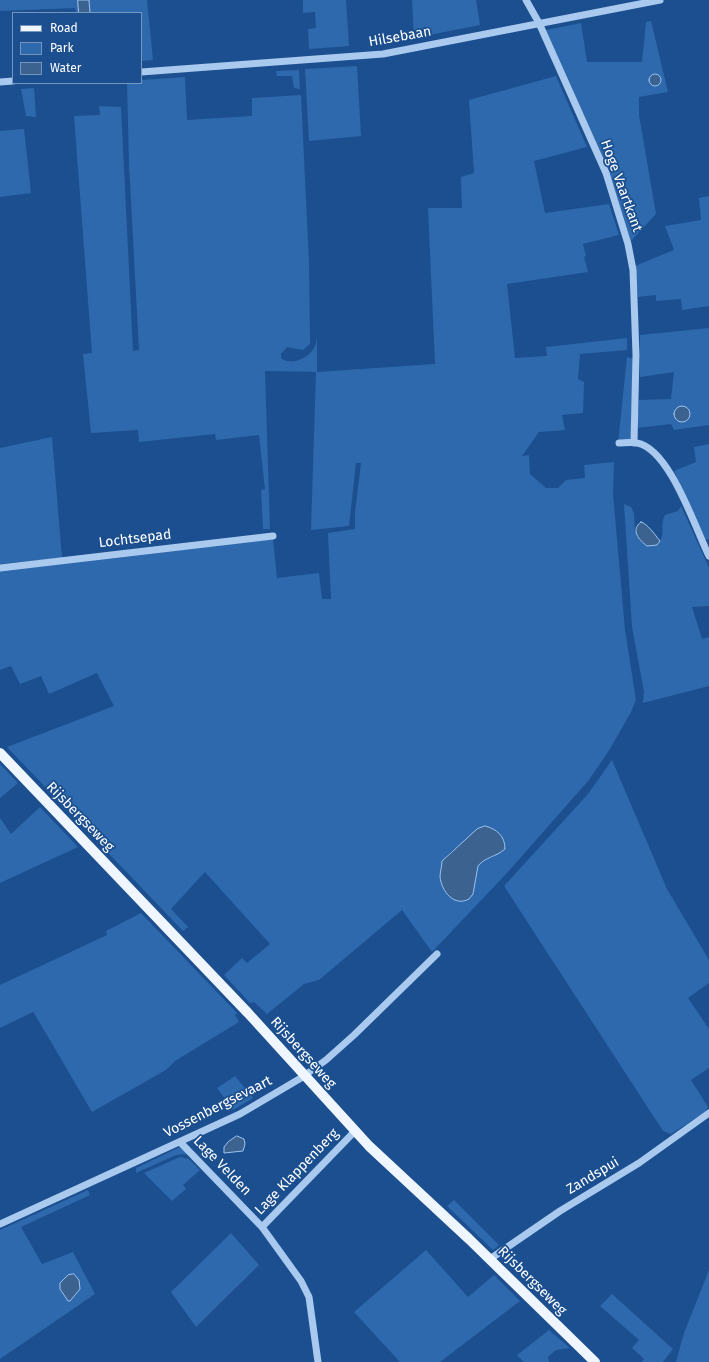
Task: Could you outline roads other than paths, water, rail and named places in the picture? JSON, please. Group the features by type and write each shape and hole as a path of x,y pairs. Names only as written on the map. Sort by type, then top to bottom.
{"main road":[{"name":"Rijsbergseweg","path":"0,753 248,1013 355,1131 490,1259 595,1362"}],"street":[{"name":"Hoge Vaartkant","path":"526,0 539,24 606,173 628,244 633,270 636,355 634,444"},
{"name":"Hilsebaan","path":"142,72 383,54 660,0"},
{"path":"0,82 12,81"},
{"path":"618,444 638,444 656,454 669,469 709,556"},
{"name":"Lochtsepad","path":"0,568 273,536"},
{"name":"Vossenbergsevaart","path":"0,1224 240,1114 304,1075 326,1060 354,1035 437,954"},
{"name":"Zandspui","path":"490,1259 560,1211 639,1163 709,1113"},
{"name":"Lage Klappenberg","path":"318,1362 309,1297 306,1289 262,1227 355,1131"},
{"name":"Lage Velden","path":"180,1142 262,1227"}],"water":[{"path":"78,0 89,0 90,12 79,12"},
{"path":"655,74 659,76 661,80 659,84 655,86 651,84 649,80 651,76"},
{"path":"682,406 688,408 690,414 688,420 682,422 676,420 674,414 676,408"},
{"path":"641,522 649,527 660,541 657,545 647,546 641,541 637,535 636,528"},
{"path":"485,826 497,831 500,834 504,840 505,849 478,866 473,894 469,899 464,901 454,900 446,893 441,883 440,877 442,861 477,829"},
{"path":"237,1136 244,1139 245,1144 243,1151 224,1153 224,1147 228,1142"},
{"path":"74,1274 79,1280 80,1289 70,1301 68,1301 60,1289 60,1283 68,1275"}]}
